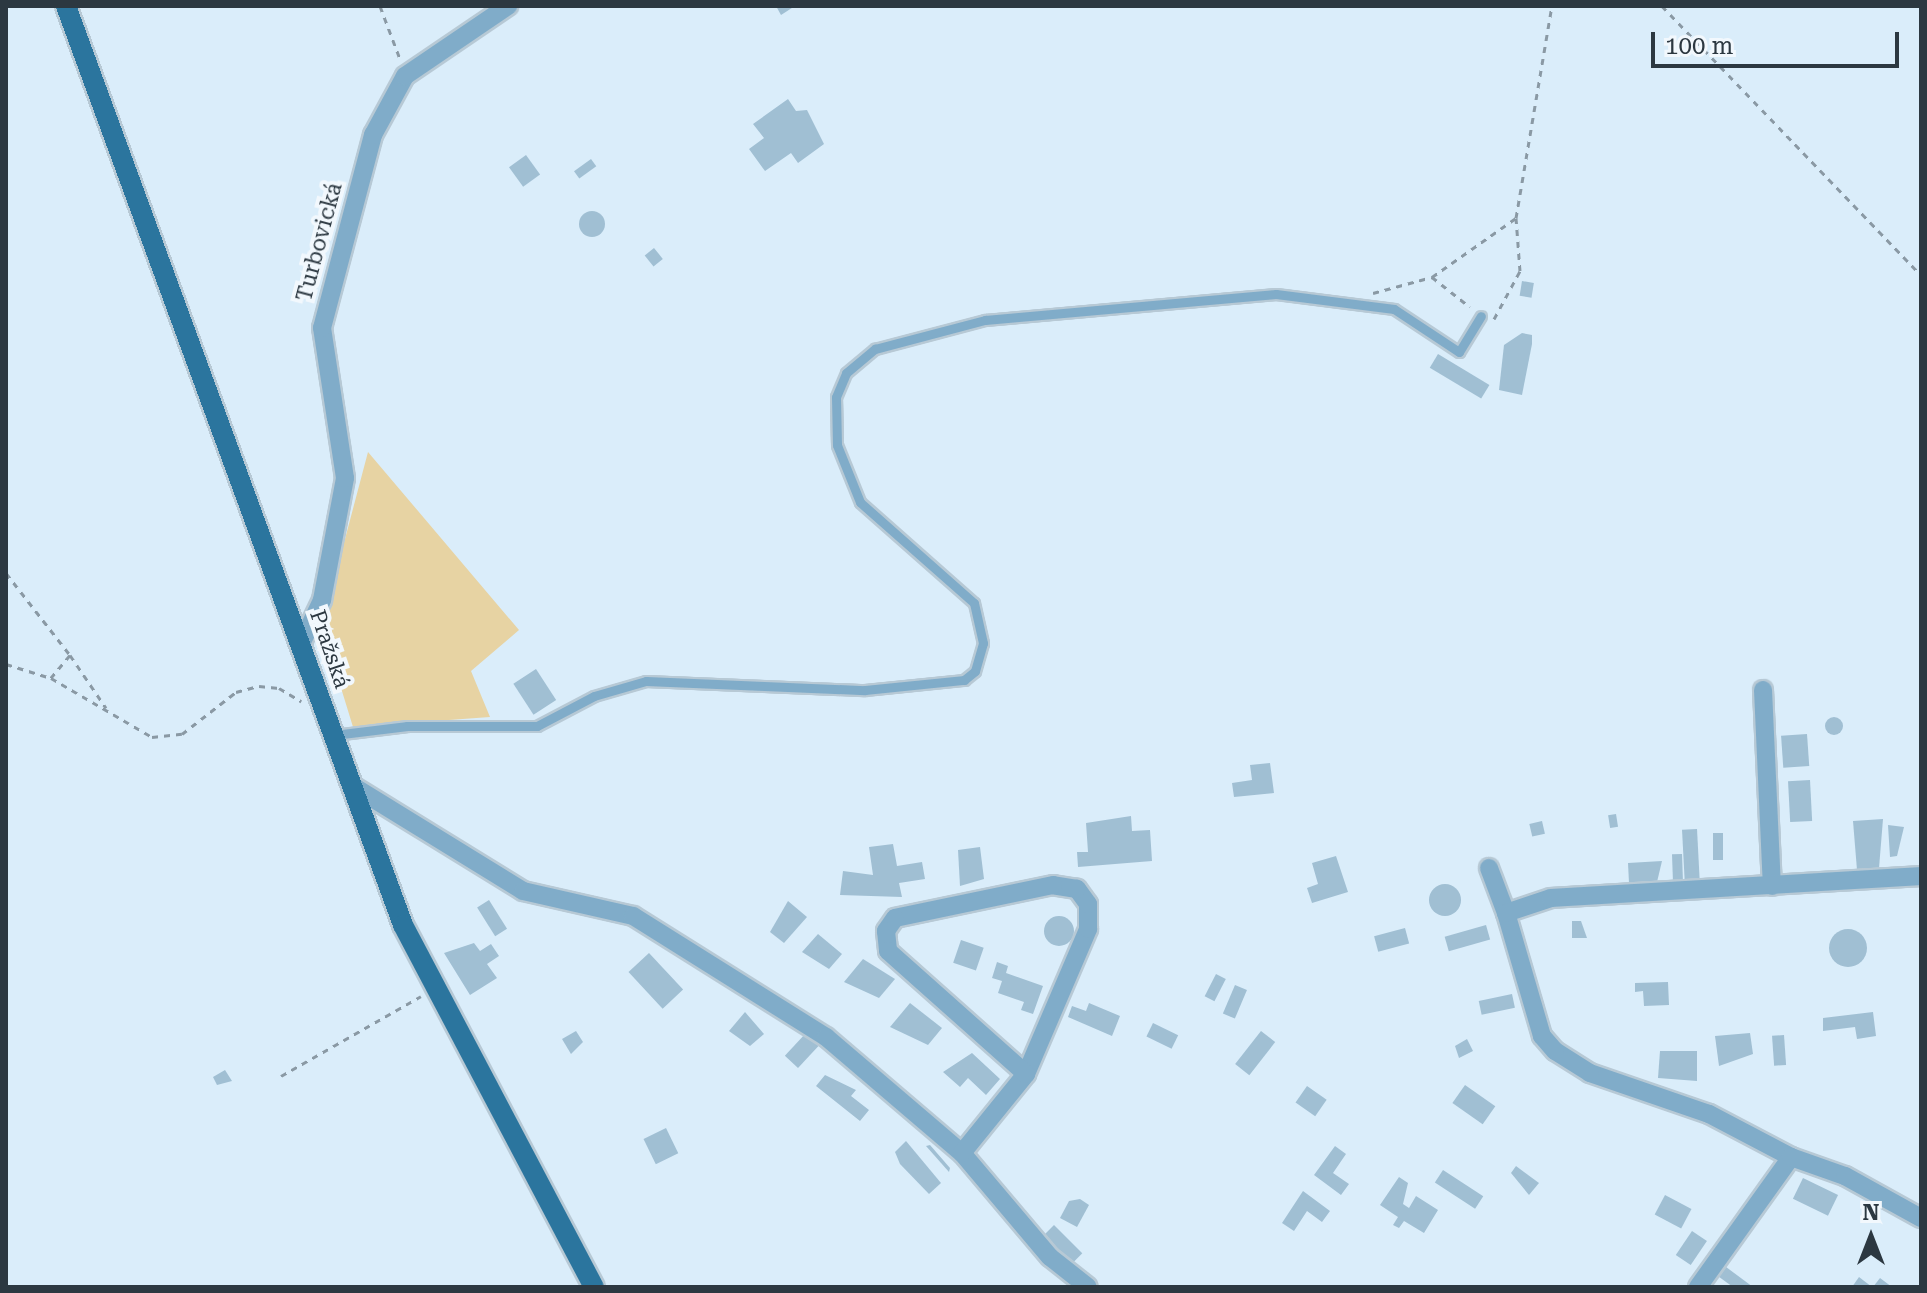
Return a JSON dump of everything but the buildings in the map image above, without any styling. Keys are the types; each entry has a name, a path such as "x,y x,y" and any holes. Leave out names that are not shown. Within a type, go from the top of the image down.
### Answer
{"main road":[{"name":"Pražská","path":"66,6 302,642 351,785 435,990 594,1287"}],"street":[{"name":"Turbovická","path":"302,642 322,600 343,509 345,478 323,360 329,287 373,135 405,76 508,6"},
{"path":"1763,690 1772,886"},
{"path":"351,785 523,891 643,921 826,1037 962,1153 1050,1257 1088,1287"},
{"path":"1489,868 1506,913 1542,1036 1555,1051 1590,1073 1709,1114 1791,1157 1845,1176 1921,1218"},
{"path":"1506,913 1551,898 1921,876"},
{"path":"962,1153 1026,1074 1088,929 1088,904 1077,889 1053,885 895,918 886,931 888,951 1026,1074"},
{"path":"1698,1287 1791,1157"}],"lane":[{"path":"334,735 407,726 537,726 594,696 646,681 878,690 964,680 975,671 983,643 974,603 860,502 848,479 832,418 846,373 859,359 908,337 985,320 1184,299 1356,299 1394,309 1459,352 1481,316"}],"path":[{"path":"380,6 405,76"},
{"path":"1432,277 1481,316 1500,320 1520,271 1516,218 1552,6"},
{"path":"1662,6 1921,275"},
{"path":"1356,299 1432,277 1516,218"},
{"path":"6,573 70,655 108,712"},
{"path":"51,678 70,655"},
{"path":"6,664 51,678 135,732 168,739 248,689 279,688 305,706"},
{"path":"281,1076 435,990"}],"shaded area":[{"path":"368,452 519,630 471,671 490,717 353,727 322,626"}]}
